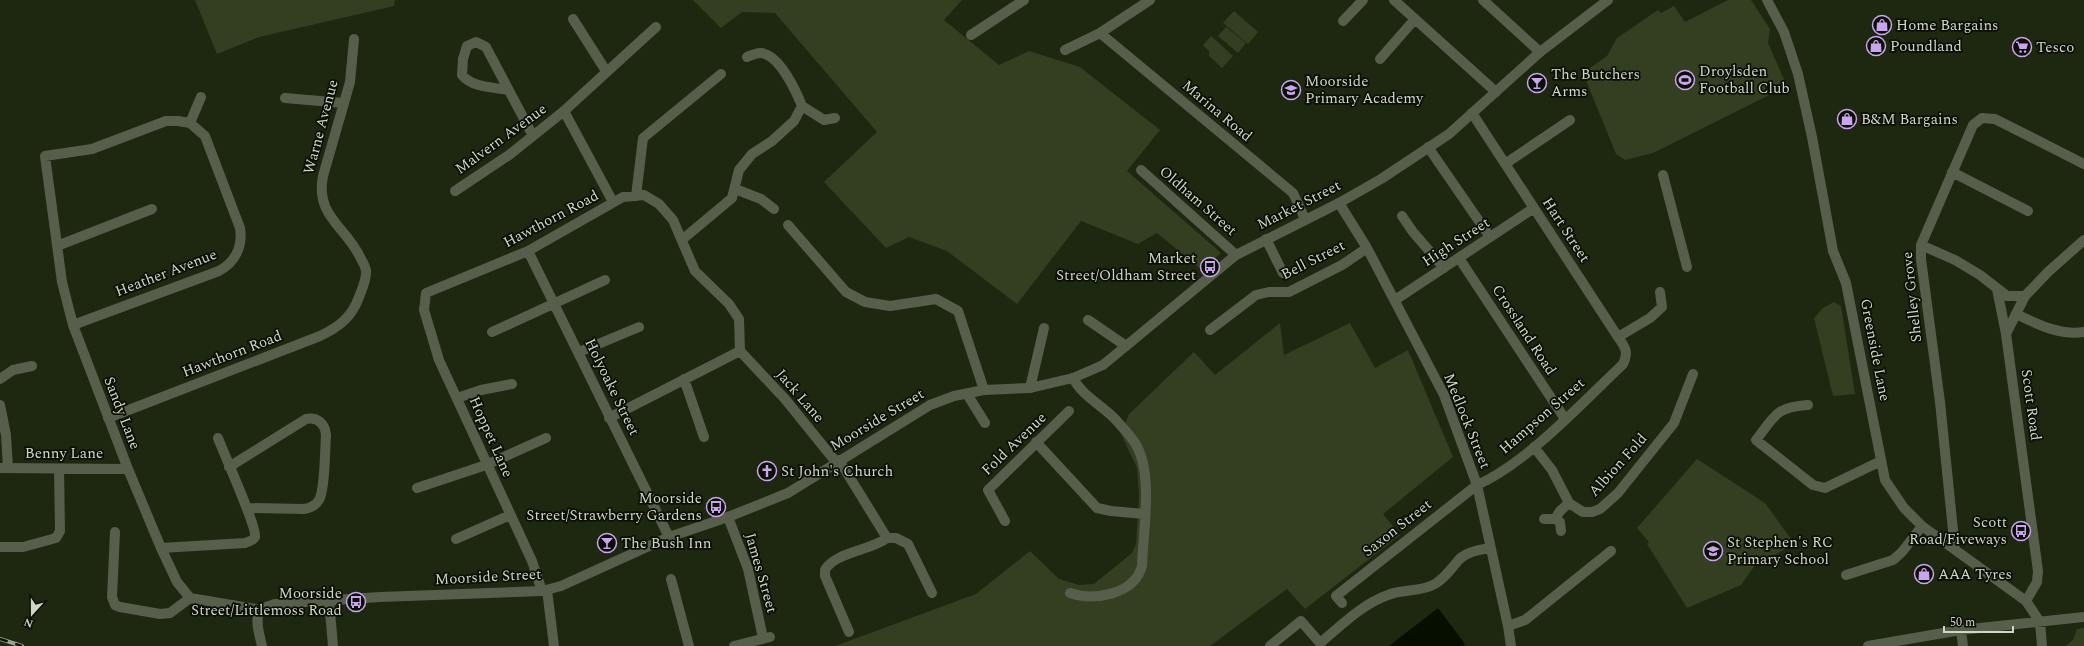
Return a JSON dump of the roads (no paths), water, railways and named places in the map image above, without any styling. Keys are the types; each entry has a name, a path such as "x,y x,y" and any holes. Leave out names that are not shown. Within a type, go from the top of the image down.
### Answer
{"street":[{"path":"971,35 1024,0"},
{"path":"1065,50 1100,33 1150,0"},
{"path":"1342,21 1362,0"},
{"path":"1394,0 1496,92"},
{"path":"1483,0 1540,52"},
{"name":"Greenside Lane","path":"1767,0 1784,32 1798,74 1812,137 1833,251 1846,283 1885,480 1904,508 1922,526 2026,601 2040,622 2042,646"},
{"path":"1773,11 1779,0"},
{"name":"Market Street","path":"984,390 1030,388 1073,378 1103,365 1236,255 1339,203 1389,174 1449,134 1540,52 1602,2"},
{"path":"573,19 606,71"},
{"path":"1380,59 1415,19"},
{"name":"Malvern Avenue","path":"455,191 510,155 564,111 606,71 656,27"},
{"name":"Marina Road","path":"1100,33 1293,193 1305,219"},
{"name":"Warne Avenue","path":"354,39 350,82 323,176 322,189 323,203 329,216 358,253 366,269 364,284 357,303"},
{"path":"508,90 478,86 468,81 462,75 463,59 467,46 476,42 486,48 533,136"},
{"path":"747,57 758,53 766,54 781,68 796,91 802,106 824,120 835,118"},
{"path":"609,418 740,351 739,319 729,304 695,271 683,239 673,220 659,204 644,195 636,196 643,138 721,74"},
{"path":"190,123 201,97"},
{"path":"285,98 344,103"},
{"path":"683,239 732,198 735,189 734,181 739,170 752,154 772,141 794,121 802,106"},
{"path":"564,111 612,202"},
{"name":"Hart Street","path":"1472,113 1627,351 1623,364"},
{"name":"Shelley Grove","path":"1955,550 1940,402 1921,259 1921,245 1973,125 1982,118 1995,119 2084,164"},
{"path":"1505,164 1570,120"},
{"name":"Sandy Lane","path":"190,123 166,121 92,150 45,156 64,290 73,325 128,469 178,582 190,598"},
{"name":"Heather Avenue","path":"73,325 219,271 225,268 235,257 241,240 240,228 208,142 200,131 190,123"},
{"path":"1428,147 1490,237"},
{"name":"Oldham Street","path":"1141,170 1236,255"},
{"path":"1952,172 2028,212"},
{"path":"1663,175 1687,267"},
{"path":"735,189 761,199 774,209"},
{"name":"Hawthorn Road","path":"426,292 528,251 612,202 623,197 636,196"},
{"name":"Medlock Street","path":"1339,203 1367,248 1444,395 1477,485 1511,646"},
{"name":"High Street","path":"1395,300 1534,208"},
{"path":"57,246 152,209"},
{"path":"1402,216 1412,232 1444,268"},
{"path":"788,225 846,292 865,302 890,306 936,299 958,311 984,390"},
{"path":"1266,239 1282,273"},
{"path":"2006,334 2025,296 2048,272 2084,240"},
{"path":"1921,245 1955,260 2006,296 2025,296"},
{"name":"Bell Street","path":"1210,330 1256,294 1269,292 1289,292 1342,265 1367,248"},
{"name":"Holyoake Street","path":"528,251 669,537"},
{"name":"Crossland Road","path":"1459,258 1564,420"},
{"path":"492,332 605,280"},
{"name":"Scott Road","path":"1997,289 2006,334 2038,571 2037,582 2026,601"},
{"name":"Hoppet Lane","path":"426,292 424,310 439,360 544,590 554,646"},
{"path":"1618,337 1650,318 1662,307 1660,292"},
{"name":"Hawthorn Road","path":"108,418 320,336 346,321 357,303"},
{"path":"2016,314 2044,327 2071,333 2084,332"},
{"path":"1088,320 1126,346"},
{"path":"579,352 639,328"},
{"path":"1030,388 1044,328"},
{"name":"Jack Lane","path":"740,351 785,399 838,461 887,538"},
{"name":"Hampson Street","path":"1477,485 1495,476 1534,447 1623,364"},
{"path":"0,379 14,370 32,366"},
{"name":"Albion Fold","path":"1534,447 1552,470 1569,503 1583,512 1592,512 1600,509 1618,493 1674,423 1693,374"},
{"path":"1070,593 1090,597 1112,594 1123,588 1139,575 1142,566 1146,489 1144,465 1135,443 1114,418 1078,388 1073,378"},
{"path":"684,379 704,437"},
{"path":"457,398 481,390 512,384"},
{"name":"Moorside Street","path":"262,610 275,604 329,600 544,590 576,580 628,554 669,537 728,517 788,493 930,405 984,390"},
{"path":"967,394 985,424"},
{"path":"0,404 6,435 4,468"},
{"path":"1808,405 1794,406 1779,410 1756,440 1813,485 1825,488 1881,460"},
{"name":"Fold Avenue","path":"1005,521 988,490 1036,442 1070,411"},
{"path":"229,467 306,419 318,420 324,426 326,435 322,493 317,503 304,509 247,508"},
{"path":"162,548 245,543 253,540 255,537 247,508 218,438"},
{"path":"417,488 486,465 546,438"},
{"path":"1036,442 1097,508 1110,511 1144,514"},
{"name":"Benny Lane","path":"4,468 128,469"},
{"path":"0,547 23,547 56,538 60,531 59,469"},
{"name":"Saxon Street","path":"1339,599 1477,485"},
{"path":"1555,519 1560,511 1569,503"},
{"path":"456,539 510,515"},
{"name":"James Street","path":"728,517 748,570 767,637 734,646"},
{"path":"1544,519 1555,519 1560,522 1561,531"},
{"path":"1846,575 1893,560 1902,552 1922,526"},
{"path":"115,532 112,597 115,605 160,614 170,613 190,598 262,610 259,613 258,628 262,646"},
{"path":"849,632 825,576 825,570 835,560 880,544 887,538 903,540 908,544 932,593"},
{"path":"1270,646 1301,621 1321,644 1363,608 1378,599 1390,594 1430,586 1447,575 1460,558 1468,553 1490,548"},
{"path":"1508,626 1524,620 1611,551"},
{"path":"671,579 689,646"},
{"path":"329,600 333,646"},
{"path":"1868,646 1961,630 2084,617"},
{"path":"1961,630 1963,646"}],"railway":[{"path":"0,639 22,646"}],"place":[{"name":"Home Bargains","path":"1882,25"},
{"name":"Poundland","path":"1876,46"},
{"name":"Tesco","path":"2022,47"},
{"name":"Droylsden Football Club","path":"1685,80"},
{"name":"The Butchers Arms","path":"1537,83"},
{"name":"Moorside Primary Academy","path":"1291,90"},
{"name":"B&M Bargains","path":"1847,119"},
{"name":"Market Street/Oldham Street","path":"1210,267"},
{"name":"St John's Church","path":"767,471"},
{"name":"Moorside Street/Strawberry Gardens","path":"716,507"},
{"name":"Scott Road/Fiveways","path":"2021,531"},
{"name":"The Bush Inn","path":"607,543"},
{"name":"St Stephen's RC Primary School","path":"1713,551"},
{"name":"AAA Tyres","path":"1924,574"},
{"name":"Moorside Street/Littlemoss Road","path":"356,602"}]}
